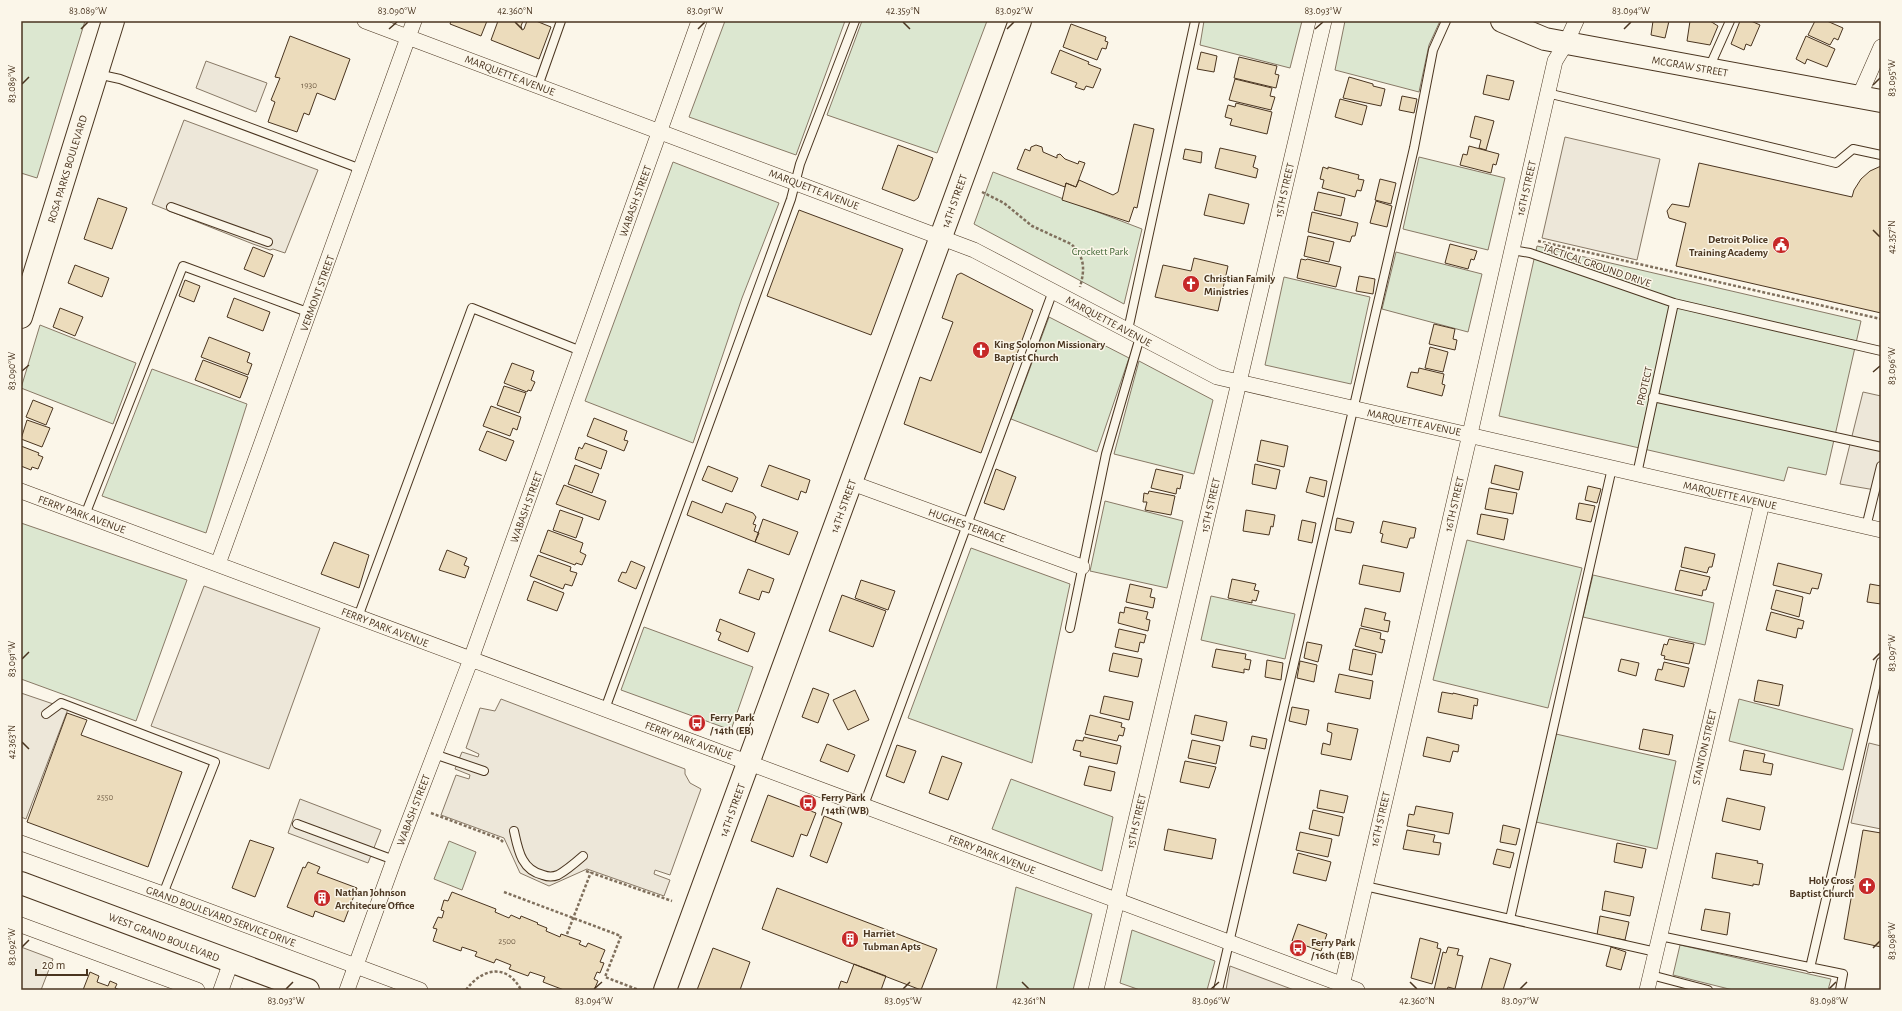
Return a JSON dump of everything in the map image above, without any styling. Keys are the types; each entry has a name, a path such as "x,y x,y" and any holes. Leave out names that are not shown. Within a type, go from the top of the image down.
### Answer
{"street":[{"name":"ROSA PARKS BOULEVARD","path":"21,317 114,21"},
{"name":"MARQUETTE AVENUE","path":"365,21 974,250 1217,377 1352,409 1470,434 1881,530"},
{"name":"VERMONT STREET","path":"218,564 414,21"},
{"name":"WABASH STREET","path":"347,990 394,860 471,659 699,21"},
{"name":"14TH STREET","path":"666,990 1020,21"},
{"name":"15TH STREET","path":"1096,990 1189,599 1237,382 1324,21"},
{"name":"MCGRAW STREET","path":"1502,21 1545,39 1881,101"},
{"name":"16TH STREET","path":"1342,987 1470,434 1554,61 1566,43 1576,21"},
{"path":"1859,97 1881,47"},
{"name":"HUGHES TERRACE","path":"852,483 1082,567"},
{"name":"FERRY PARK AVENUE","path":"21,491 864,805 1230,943 1342,987 1357,990"},
{"name":"STANTON STREET","path":"1647,990 1762,503"},
{"name":"GRAND BOULEVARD SERVICE DRIVE","path":"21,843 163,894 420,990"},
{"name":"WEST GRAND BOULEVARD","path":"21,883 308,990"},
{"path":"21,925 197,990"},
{"path":"221,990 232,962"}],"lane":[{"path":"538,86 561,21"},
{"path":"605,709 796,182 800,164 855,21"},
{"path":"1070,628 1106,454 1134,334 1195,21"},
{"path":"1218,990 1352,409 1414,148 1433,50 1446,21"},
{"path":"1708,70 1730,21"},
{"path":"97,74 120,79 361,169"},
{"path":"1547,93 1836,163 1853,149 1881,156"},
{"path":"171,207 268,242"},
{"name":"TACTICAL GROUND DRIVE","path":"1512,250 1530,253 1674,303 1881,351"},
{"path":"85,515 183,266 310,312"},
{"path":"864,805 1053,291"},
{"name":"PROTECT","path":"1637,474 1674,303"},
{"path":"358,616 472,308 581,351"},
{"path":"1653,397 1881,447"},
{"path":"1866,527 1881,466"},
{"path":"1510,919 1612,468"},
{"path":"1810,968 1881,662"},
{"path":"46,714 61,703 215,762 163,894"},
{"path":"434,754 484,770"},
{"path":"297,824 394,860"},
{"path":"514,830 521,858 525,864 540,874 550,877 557,875 583,856"},
{"path":"1365,886 1656,952"},
{"path":"1660,936 1843,974 1840,990"},
{"path":"1650,975 1708,990"}],"path":[{"path":"982,192 1004,203 1032,226 1071,244 1076,249 1084,267 1080,287"},
{"path":"1533,240 1881,319"},
{"path":"567,934 591,872"},
{"path":"504,892 621,936 605,977 639,990"},
{"path":"466,990 480,975 492,971 509,976 522,990"}],"green space":[{"path":"21,21 85,21 37,178 21,173"},
{"path":"725,21 845,21 796,155 689,117"},
{"path":"862,21 987,21 937,153 827,115"},
{"path":"1204,21 1302,21 1290,68 1200,45"},
{"path":"1345,21 1440,21 1429,45 1419,92 1335,70"},
{"path":"1419,157 1505,178 1488,250 1403,229"},
{"path":"673,162 779,203 742,298 693,443 585,401"},
{"name":"Crockett Park","path":"993,172 1142,229 1124,304 974,224"},
{"path":"1537,246 1861,321 1826,475 1788,467 1784,481 1499,416"},
{"path":"1396,252 1482,274 1468,332 1382,309"},
{"path":"1284,277 1370,297 1351,384 1265,365"},
{"path":"1049,317 1129,358 1097,452 1011,419"},
{"path":"40,325 136,363 113,424 21,388"},
{"path":"1139,361 1213,400 1194,474 1114,454"},
{"path":"152,369 247,404 206,533 102,496"},
{"path":"1105,501 1183,521 1167,588 1090,571"},
{"path":"21,523 187,580 136,721 21,679"},
{"path":"1467,540 1582,568 1548,708 1433,680"},
{"path":"971,548 1070,584 1032,763 908,718"},
{"path":"1593,575 1714,603 1705,645 1583,617"},
{"path":"1211,596 1295,614 1285,659 1201,640"},
{"path":"644,627 753,667 731,730 621,690"},
{"path":"1739,699 1853,729 1843,770 1729,741"},
{"path":"1556,734 1676,761 1657,849 1536,822"},
{"path":"1011,779 1113,817 1102,871 992,829"},
{"path":"449,841 476,852 462,890 434,879"},
{"path":"1016,887 1092,914 1073,990 996,990"},
{"path":"1132,930 1215,961 1207,990 1140,990 1120,983"},
{"path":"1680,945 1831,979 1828,990 1733,990 1673,975"}],"shaded area":[{"path":"206,61 267,83 256,112 196,88"},
{"path":"184,120 318,170 285,253 253,244 152,204"},
{"path":"1565,137 1660,159 1637,260 1542,238"},
{"path":"1863,392 1881,396 1881,491 1840,484"},
{"path":"204,586 320,628 269,769 151,726"},
{"path":"21,693 68,709 26,819 21,817"},
{"path":"501,699 685,769 685,774 690,783 701,789 670,875 655,870 654,874 670,880 664,896 587,869 549,886 520,873 504,838 441,815 456,775 469,779 470,775 455,769 462,752 478,757 479,754 466,748 480,708 495,711"},
{"path":"1869,743 1881,746 1881,829 1851,823"},
{"path":"300,799 381,830 368,863 288,833"},
{"path":"21,947 53,959 41,990 21,990"},
{"path":"1230,966 1294,990 1226,990"}],"building":[{"path":"451,21 487,21 481,36 450,24"},
{"path":"498,21 523,21 521,26 522,30 524,29 527,21 536,21 551,27 539,59 491,40"},
{"path":"1653,21 1669,21 1665,38 1651,35"},
{"path":"1690,21 1710,21 1718,26 1710,45 1687,41"},
{"path":"1740,21 1751,21 1760,25 1751,46 1746,44 1744,50 1731,44"},
{"path":"1815,21 1827,21 1843,28 1838,40 1834,38 1830,45 1808,35"},
{"path":"1071,24 1106,37 1105,41 1108,42 1106,49 1102,48 1097,60 1063,47"},
{"path":"290,36 350,59 335,100 317,93 309,115 304,113 297,132 268,122 275,102 271,100 280,78 275,77"},
{"path":"1806,36 1835,49 1827,67 1807,59 1805,64 1796,59"},
{"path":"1060,50 1089,62 1088,64 1101,69 1093,88 1086,86 1084,90 1075,87 1077,83 1051,73"},
{"path":"1201,52 1217,56 1214,72 1197,69"},
{"path":"1239,57 1277,66 1275,74 1279,75 1276,88 1234,78"},
{"path":"1487,75 1514,81 1509,100 1483,94"},
{"path":"1349,77 1385,89 1381,106 1343,98"},
{"path":"1235,79 1272,88 1270,96 1275,97 1271,110 1229,100"},
{"path":"1402,96 1417,99 1414,113 1399,110"},
{"path":"1340,99 1367,106 1362,125 1335,117"},
{"path":"1236,103 1272,112 1267,134 1230,125 1232,119 1225,117 1228,105 1235,107"},
{"path":"1475,116 1494,121 1486,150 1479,148 1481,140 1470,137"},
{"path":"1134,124 1154,129 1137,208 1134,207 1129,222 1062,200 1066,183 1076,187 1079,180 1113,195 1118,192"},
{"path":"898,145 933,158 918,198 914,201 882,189"},
{"path":"1036,145 1042,147 1043,152 1057,158 1057,155 1060,154 1065,159 1078,164 1079,161 1085,163 1076,187 1066,183 1065,187 1017,169 1025,149 1030,151 1031,147"},
{"path":"1469,146 1499,154 1496,165 1493,164 1491,173 1460,165 1463,154 1467,155"},
{"path":"1220,148 1256,156 1253,167 1258,169 1256,178 1215,168"},
{"path":"1185,149 1202,152 1201,163 1183,159"},
{"name":"Detroit Police Training Academy","path":"1699,163 1852,197 1854,190 1861,179 1870,171 1881,166 1881,313 1676,266 1686,223 1669,218 1667,211 1672,204 1689,207"},
{"path":"1323,167 1359,175 1358,179 1364,180 1361,191 1357,190 1355,197 1322,188 1324,180 1320,179"},
{"path":"1380,179 1396,183 1391,204 1375,200"},
{"path":"1318,192 1345,198 1341,216 1314,210"},
{"path":"1209,194 1249,204 1244,224 1204,215"},
{"path":"98,198 127,208 112,249 84,239"},
{"path":"1376,201 1392,206 1387,227 1370,223"},
{"path":"799,210 903,249 871,335 767,296"},
{"path":"1312,212 1358,223 1355,236 1352,236 1350,242 1308,232"},
{"path":"1308,236 1334,242 1329,262 1304,256"},
{"path":"1450,244 1477,251 1474,260 1471,259 1468,269 1445,263"},
{"path":"253,247 273,255 264,277 244,269"},
{"name":"Christian Family Ministries","path":"1194,258 1228,266 1218,311 1155,297 1163,265 1191,271"},
{"path":"1301,259 1341,267 1336,287 1297,278"},
{"path":"75,265 109,278 102,297 68,283"},
{"name":"King Solomon Missionary Baptist Church","path":"961,273 1033,310 981,453 904,424 920,377 931,381 953,322 942,318 957,275"},
{"path":"1359,276 1375,279 1373,294 1356,291"},
{"path":"185,280 200,286 194,302 179,296"},
{"path":"234,298 270,312 263,331 227,317"},
{"path":"60,308 83,317 75,336 53,327"},
{"path":"1434,324 1455,329 1453,339 1457,340 1455,350 1429,344"},
{"path":"209,337 250,353 247,362 252,364 248,375 201,357"},
{"path":"1430,347 1448,352 1443,372 1425,368"},
{"path":"203,360 248,377 240,398 195,380"},
{"path":"512,363 534,371 531,380 535,382 531,391 528,390 527,392 504,383"},
{"path":"1419,368 1444,374 1442,384 1445,385 1442,396 1407,387 1411,372 1418,373"},
{"path":"504,386 526,393 519,413 497,405"},
{"path":"33,400 53,408 46,425 26,417"},
{"path":"491,406 521,417 517,430 513,428 510,436 483,426"},
{"path":"594,418 627,431 624,440 628,441 624,451 587,436"},
{"path":"27,420 50,428 42,447 21,439"},
{"path":"487,431 514,441 506,461 479,450"},
{"path":"1261,440 1288,446 1284,467 1257,461"},
{"path":"585,443 607,451 601,469 575,459 579,447 582,449"},
{"path":"21,446 39,453 38,455 43,457 38,469 32,467 31,470 21,466"},
{"path":"1255,464 1280,470 1276,489 1252,484"},
{"path":"575,465 599,474 592,493 568,484"},
{"path":"769,465 810,480 806,493 801,491 798,500 761,486"},
{"path":"1495,465 1523,472 1519,490 1491,483"},
{"path":"708,466 738,478 732,492 702,480"},
{"path":"996,469 1016,477 1004,510 984,503"},
{"path":"1156,469 1183,475 1180,489 1177,488 1176,494 1151,488"},
{"path":"1310,477 1327,481 1324,497 1306,492"},
{"path":"564,485 606,501 599,520 556,504"},
{"path":"1588,486 1601,489 1597,503 1585,500"},
{"path":"1489,488 1517,493 1513,514 1485,509"},
{"path":"1149,491 1175,496 1171,515 1145,510 1147,502 1143,502 1144,493 1148,494"},
{"path":"692,501 722,513 726,503 753,513 756,517 753,524 756,525 754,531 759,533 755,542 687,515"},
{"path":"1579,503 1595,506 1591,522 1576,519"},
{"path":"560,510 583,518 576,538 553,530"},
{"path":"1246,510 1275,515 1273,527 1271,526 1269,535 1243,531"},
{"path":"1481,514 1508,519 1504,540 1477,534"},
{"path":"1337,518 1354,522 1351,533 1335,530"},
{"path":"763,519 798,532 789,555 755,542"},
{"path":"1302,520 1316,523 1312,543 1298,540"},
{"path":"1383,521 1416,528 1414,538 1410,538 1407,548 1381,542 1383,534 1380,533"},
{"path":"548,530 583,543 580,552 586,555 582,565 576,563 575,565 540,552"},
{"path":"334,542 369,555 359,588 321,574"},
{"path":"1685,547 1715,554 1712,567 1709,567 1707,573 1681,567"},
{"path":"447,550 467,558 464,565 469,567 465,578 439,570"},
{"path":"538,555 571,567 570,571 577,573 572,586 565,584 563,589 530,576"},
{"path":"631,561 645,567 636,589 618,581 622,572 626,573"},
{"path":"1778,563 1822,574 1818,589 1812,588 1810,594 1773,585"},
{"path":"1363,565 1404,573 1400,592 1359,584"},
{"path":"748,569 774,579 769,593 762,591 759,600 739,593"},
{"path":"1680,570 1710,577 1706,590 1703,590 1702,596 1675,590"},
{"path":"1232,579 1256,584 1254,590 1259,591 1256,601 1252,600 1252,603 1228,598"},
{"path":"861,580 895,591 888,610 855,598"},
{"path":"534,581 564,593 557,611 527,600"},
{"path":"1130,584 1152,589 1150,597 1155,598 1153,608 1126,602"},
{"path":"1870,584 1881,586 1881,604 1867,602"},
{"path":"1776,590 1803,597 1799,617 1771,609"},
{"path":"842,595 886,611 873,647 829,631"},
{"path":"1125,607 1148,612 1146,619 1150,620 1148,631 1118,623 1120,612 1124,613"},
{"path":"1365,608 1386,613 1384,620 1390,621 1388,632 1361,626"},
{"path":"1771,612 1804,621 1802,629 1798,628 1796,638 1766,630"},
{"path":"720,619 755,633 748,652 718,640 721,633 716,631"},
{"path":"1360,628 1381,633 1380,639 1385,640 1382,653 1355,646"},
{"path":"1119,629 1146,635 1144,643 1140,642 1138,652 1115,647"},
{"path":"1669,639 1694,644 1689,664 1664,659 1665,656 1661,655 1664,644 1667,645"},
{"path":"1307,642 1322,645 1318,662 1304,658"},
{"path":"1216,649 1246,654 1245,659 1251,660 1249,670 1244,669 1244,673 1212,667"},
{"path":"1353,649 1376,654 1372,675 1349,670"},
{"path":"1113,653 1142,659 1138,677 1109,671"},
{"path":"1621,659 1639,663 1636,676 1618,671"},
{"path":"1267,660 1283,663 1281,680 1265,677"},
{"path":"1300,661 1317,665 1314,682 1297,678"},
{"path":"1664,662 1689,668 1684,687 1655,680 1658,669 1662,670"},
{"path":"1339,674 1373,681 1370,699 1335,692"},
{"path":"1758,680 1783,685 1779,706 1754,701"},
{"path":"813,688 829,694 818,723 802,717"},
{"path":"855,690 869,720 848,730 833,700"},
{"path":"1442,692 1478,699 1477,706 1474,705 1472,719 1438,712"},
{"path":"1104,696 1133,702 1129,720 1100,713"},
{"path":"1292,707 1309,710 1306,725 1289,721"},
{"path":"67,713 87,720 81,735 182,772 148,867 27,822"},
{"path":"1090,715 1122,723 1121,727 1125,728 1123,736 1119,735 1117,741 1085,734"},
{"path":"1195,715 1227,722 1223,741 1191,734"},
{"path":"1328,723 1358,729 1351,760 1321,754 1323,743 1330,745 1332,733 1327,731"},
{"path":"1643,729 1673,735 1669,755 1639,749"},
{"path":"1252,736 1267,739 1265,749 1250,746"},
{"path":"1084,737 1121,746 1117,764 1080,756 1081,752 1073,750 1076,740 1083,741"},
{"path":"1427,737 1459,745 1458,752 1453,751 1450,762 1423,756"},
{"path":"1192,740 1220,746 1216,764 1188,758"},
{"path":"827,744 855,755 848,772 820,761"},
{"path":"897,745 916,751 904,783 886,776"},
{"path":"1744,750 1765,754 1763,762 1773,764 1771,775 1740,770"},
{"path":"942,756 962,763 948,800 929,793"},
{"path":"1185,761 1216,767 1209,788 1180,782"},
{"path":"1089,766 1115,772 1111,791 1084,785"},
{"path":"1320,790 1348,796 1344,813 1317,808"},
{"path":"768,795 816,813 807,836 801,834 793,857 751,841"},
{"path":"1727,798 1765,807 1760,830 1722,821"},
{"path":"1416,806 1453,813 1449,834 1407,826 1409,814 1414,815"},
{"path":"1313,810 1343,817 1339,836 1309,829"},
{"path":"824,816 842,823 827,863 810,856"},
{"path":"1503,825 1520,829 1516,845 1500,842"},
{"path":"1168,829 1216,839 1212,859 1164,850"},
{"path":"1407,830 1435,835 1433,842 1441,843 1439,855 1403,849"},
{"name":"Holy Cross Baptist Church","path":"1863,830 1881,833 1881,947 1844,939"},
{"path":"1300,832 1332,839 1328,857 1296,850"},
{"path":"250,840 274,848 255,897 232,888"},
{"path":"1617,843 1646,849 1642,868 1614,862"},
{"path":"1497,849 1514,853 1510,868 1493,864"},
{"path":"1298,853 1331,862 1326,881 1293,873"},
{"path":"1716,853 1758,861 1757,863 1763,864 1759,885 1753,884 1753,886 1712,878"},
{"name":"Nathan Johnson Architecure Office","path":"308,862 320,867 317,873 357,888 344,922 315,911 313,917 287,907 303,867 305,868"},
{"name":"Harriet Tubman Apts","path":"777,888 937,949 921,990 762,929"},
{"path":"1605,891 1634,897 1630,916 1602,910"},
{"path":"452,892 496,909 495,912 509,918 511,915 520,919 521,916 538,923 537,924 547,928 546,931 560,937 561,934 581,941 579,944 586,947 588,943 605,950 600,962 604,963 600,973 597,972 594,979 598,981 594,990 564,990 543,982 545,977 530,972 528,976 509,969 511,965 496,959 494,963 475,956 477,952 462,947 461,951 433,941 437,929 433,928 438,917 442,918 444,911 441,910 444,900 448,901"},
{"path":"1705,909 1730,913 1727,935 1701,930"},
{"path":"1600,916 1629,922 1625,940 1597,935"},
{"path":"1298,924 1327,934 1321,951 1292,941"},
{"path":"1420,938 1438,943 1437,948 1441,949 1432,984 1411,978"},
{"path":"1448,947 1459,949 1457,955 1463,956 1455,989 1448,987 1447,990 1434,990 1443,952 1446,953"},
{"path":"1611,947 1626,952 1621,970 1606,966"},
{"path":"713,948 750,962 740,990 697,990"},
{"path":"1490,958 1511,964 1503,990 1481,990"},
{"path":"854,964 886,976 881,990 838,990 841,981 847,983"},
{"path":"90,972 99,976 97,982 108,986 110,981 117,984 115,988 120,990 83,990"}],"place":[{"name":"Detroit Police Training Academy","path":"1781,245"},
{"name":"Christian Family Ministries","path":"1191,284"},
{"name":"King Solomon Missionary Baptist Church","path":"981,350"},
{"name":"Ferry Park / 14th (EB)","path":"697,723"},
{"name":"Ferry Park / 14th (WB)","path":"808,803"},
{"name":"Holy Cross Baptist Church","path":"1867,886"},
{"name":"Nathan Johnson Architecure Office","path":"322,898"},
{"name":"Harriet Tubman Apts","path":"850,939"},
{"name":"Ferry Park / 16th (EB)","path":"1298,948"}]}
